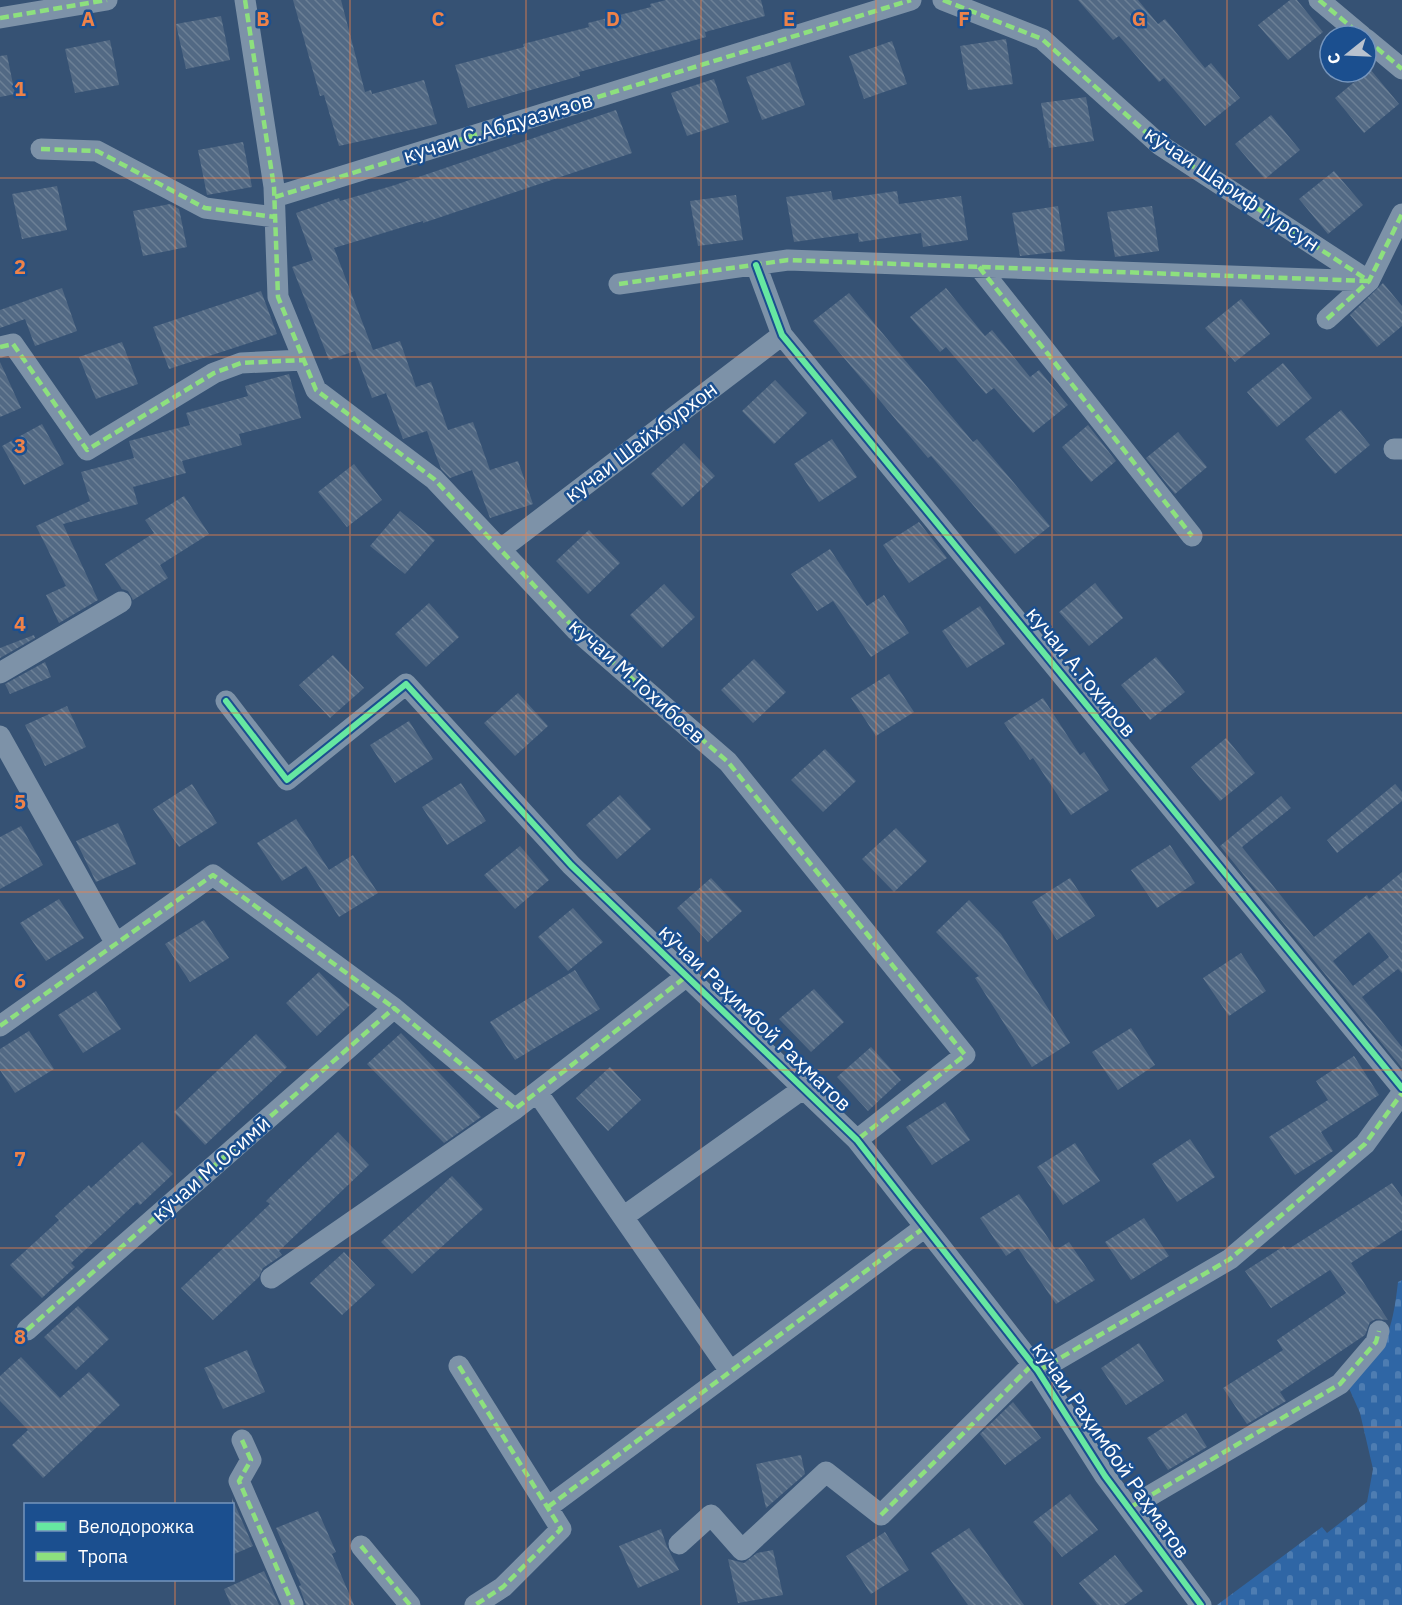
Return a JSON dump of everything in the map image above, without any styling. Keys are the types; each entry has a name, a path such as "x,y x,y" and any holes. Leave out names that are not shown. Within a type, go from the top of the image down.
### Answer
{"street":[{"path":"0,18 107,0"},
{"path":"41,149 97,151 205,208 275,207 245,0"},
{"name":"кучаи С.Абдуазизов","path":"275,207 911,0"},
{"name":"кӯчаи Шариф Турсун","path":"943,0 1041,39 1160,145 1370,281"},
{"path":"1320,0 1348,24"},
{"path":"1378,49 1402,69"},
{"name":"кучаи М.Тохибоев","path":"275,207 278,297 316,390 434,479 576,630 728,762 965,1055 857,1140"},
{"path":"1327,318 1370,281 1402,214"},
{"path":"619,284 788,260 1370,281"},
{"name":"кучаи А.Тохиров","path":"756,265 782,335 1402,1088"},
{"path":"979,267 1192,536"},
{"name":"кучаи Шайхбурхон","path":"501,549 782,335"},
{"path":"0,347 13,344 87,450 214,373 240,363 303,360"},
{"path":"0,673 121,602"},
{"name":"кӯчаи Раҳимбой Раҳматов","path":"226,701 287,780 406,684 571,865 688,975 857,1140 1035,1368 1105,1476 1201,1605"},
{"path":"0,736 116,944"},
{"path":"0,1026 213,875 394,1008 515,1108"},
{"path":"271,1278 515,1108 688,975"},
{"name":"кӯчаи М.Осимӣ","path":"27,1330 394,1008"},
{"path":"623,1217 804,1089"},
{"path":"537,1092 730,1371"},
{"name":"кӯчаи Раҳимбой Раҳматов","path":"679,1544 711,1515 742,1550 826,1472 881,1515 1035,1368 1230,1259 1365,1144 1402,1094"},
{"path":"548,1507 925,1227"},
{"path":"1129,1508 1340,1384 1376,1342 1379,1331"},
{"path":"459,1366 561,1529 503,1587 475,1605"},
{"path":"242,1440 251,1460 239,1481 293,1605"},
{"path":"361,1546 410,1605"}],"green space":[{"path":"1402,1280 1402,1605 1217,1605 1322,1527 1327,1533 1367,1502 1373,1469 1360,1413 1348,1386 1371,1361 1385,1340 1393,1315 1398,1282"}],"building":[{"path":"293,0 341,0 365,92 371,90 372,94 424,80 437,124 339,146 324,95 320,96"},
{"path":"666,0 761,0 765,16 705,32 706,37 579,72 580,76 468,108 455,65 589,27 588,23 651,7 650,4"},
{"path":"1078,0 1138,0 1158,24 1165,19 1205,68 1211,63 1240,98 1205,126 1164,78 1159,82 1119,36 1113,40"},
{"path":"1290,0 1297,0 1318,26 1318,36 1288,60 1258,25"},
{"path":"221,16 230,60 186,69 176,24"},
{"path":"1006,39 1013,84 968,90 960,46"},
{"path":"110,40 119,85 75,93 65,49"},
{"path":"892,41 907,84 864,99 849,56"},
{"path":"7,55 15,94 0,97 0,56"},
{"path":"790,62 805,105 762,120 746,77"},
{"path":"714,79 729,122 687,136 671,93"},
{"path":"1378,79 1399,104 1364,133 1335,98 1352,84 1378,84"},
{"path":"1086,97 1094,141 1049,148 1041,103"},
{"path":"616,110 632,153 423,223 423,221 334,248 373,350 400,341 416,387 431,382 448,430 473,422 490,470 518,461 533,504 490,518 472,470 450,478 441,469 427,431 403,439 386,393 372,398 355,351 329,360 292,267 313,260 296,213 339,198 340,201 395,185"},
{"path":"1271,115 1300,150 1265,179 1235,144"},
{"path":"243,142 252,187 207,195 198,150"},
{"path":"1334,171 1363,205 1328,234 1299,199"},
{"path":"57,186 67,230 22,239 12,194"},
{"path":"831,191 833,200 897,191 899,204 961,196 968,240 923,247 921,233 859,242 858,233 794,242 786,197"},
{"path":"736,195 743,240 698,246 690,201"},
{"path":"170,204 179,209 187,247 143,256 133,211"},
{"path":"1058,206 1065,251 1020,256 1012,213"},
{"path":"1152,206 1159,251 1115,257 1107,212"},
{"path":"1383,283 1402,306 1402,326 1377,347 1350,315"},
{"path":"62,288 77,331 35,346 25,319 0,328 0,310"},
{"path":"946,288 985,336 992,330 1030,377 1039,370 1068,405 1033,433 994,388 986,394 946,347 940,352 910,317"},
{"path":"261,291 277,334 169,369 153,327"},
{"path":"849,293 973,442 977,439 1050,526 1015,554 931,456 928,458 813,321"},
{"path":"1241,299 1270,334 1235,362 1205,328"},
{"path":"122,342 138,384 96,399 79,357"},
{"path":"0,362 21,408 0,417"},
{"path":"1283,363 1312,398 1277,427 1247,392"},
{"path":"289,374 301,418 239,434 242,445 182,461 186,473 133,487 138,504 63,524 98,600 59,623 46,595 66,586 36,526 90,501 81,472 134,458 129,441 190,425 186,413 248,396 245,386"},
{"path":"775,380 807,413 774,444 742,411"},
{"path":"1341,410 1370,445 1335,474 1305,439"},
{"path":"42,424 64,464 24,485 2,446"},
{"path":"1088,425 1116,461 1091,482 1062,447"},
{"path":"1178,432 1207,467 1175,494 1146,458"},
{"path":"832,439 857,477 819,502 794,464"},
{"path":"684,443 715,476 682,507 651,474"},
{"path":"354,464 382,500 347,527 318,492"},
{"path":"184,496 209,534 160,565 168,578 133,600 128,591 122,589 105,564 154,533 145,520"},
{"path":"400,511 435,540 405,574 370,546"},
{"path":"919,522 947,558 909,583 883,545"},
{"path":"589,530 620,563 588,594 556,561"},
{"path":"830,549 867,606 884,595 909,633 871,657 833,601 817,611 791,574"},
{"path":"1095,583 1123,618 1089,646 1059,612"},
{"path":"664,584 695,617 662,648 630,615"},
{"path":"429,603 459,637 426,667 395,634"},
{"path":"980,606 1005,644 967,668 942,631"},
{"path":"34,635 35,638 0,658 0,648"},
{"path":"333,655 364,688 330,718 299,685"},
{"path":"1156,657 1185,692 1150,720 1121,685"},
{"path":"754,659 786,692 753,723 721,690"},
{"path":"45,662 51,677 10,694 5,684"},
{"path":"889,674 914,712 876,736 851,698"},
{"path":"518,693 548,726 515,756 484,723"},
{"path":"1043,698 1080,755 1084,752 1109,790 1071,815 1033,758 1030,760 1004,723"},
{"path":"67,706 86,747 45,766 25,725"},
{"path":"409,721 433,759 395,783 370,745"},
{"path":"1226,738 1255,773 1220,801 1191,767"},
{"path":"825,749 856,781 823,812 791,780"},
{"path":"461,783 486,821 447,845 422,807"},
{"path":"192,784 217,823 179,847 153,809"},
{"path":"1395,784 1402,792 1402,801 1337,853 1327,840"},
{"path":"620,795 651,829 617,859 586,825"},
{"path":"1281,796 1291,808 1242,847 1314,937 1367,895 1369,899 1402,872 1402,973 1398,969 1362,997 1402,1047 1402,1068 1220,846","holes":["1369,932 1389,957 1353,986 1333,961"]},
{"path":"296,819 329,870 353,855 378,893 339,917 306,866 282,881 257,843"},
{"path":"118,823 136,864 96,882 76,841"},
{"path":"21,826 43,865 0,889 0,837"},
{"path":"896,828 927,861 894,892 862,859"},
{"path":"1170,845 1195,883 1157,908 1131,870"},
{"path":"520,846 549,880 515,909 484,875"},
{"path":"711,878 742,911 708,942 677,908"},
{"path":"1070,878 1095,916 1057,940 1032,902"},
{"path":"59,899 84,938 46,961 20,923"},
{"path":"969,900 1001,934 1070,1043 1032,1067 975,978 979,976 936,932"},
{"path":"573,908 603,942 568,971 538,937"},
{"path":"204,920 229,958 190,982 165,944"},
{"path":"1241,953 1266,991 1229,1016 1203,978"},
{"path":"575,970 600,1009 515,1060 490,1022"},
{"path":"319,972 350,1005 317,1036 286,1003"},
{"path":"814,989 844,1022 811,1052 779,1019"},
{"path":"96,991 121,1029 83,1053 58,1015"},
{"path":"1131,1028 1155,1065 1118,1090 1092,1052"},
{"path":"29,1031 54,1069 15,1093 0,1070 0,1049"},
{"path":"401,1033 481,1117 444,1143 367,1064"},
{"path":"256,1034 287,1067 205,1145 174,1112"},
{"path":"871,1047 901,1080 868,1111 837,1077"},
{"path":"1354,1056 1379,1095 1321,1132 1333,1151 1295,1175 1269,1137 1328,1100 1316,1081"},
{"path":"610,1067 641,1100 608,1131 576,1098"},
{"path":"945,1102 970,1140 932,1165 906,1127"},
{"path":"338,1132 369,1165 279,1251 282,1255 263,1268 259,1277 213,1320 181,1288 270,1204 266,1201"},
{"path":"1190,1139 1215,1177 1177,1202 1152,1164"},
{"path":"142,1142 173,1174 140,1205 137,1202 71,1263 75,1267 42,1298 10,1265 59,1220 55,1216 89,1185 91,1188"},
{"path":"1075,1143 1100,1181 1063,1205 1037,1167"},
{"path":"452,1176 483,1209 412,1274 381,1242"},
{"path":"1392,1183 1402,1197 1402,1230 1351,1263 1388,1320 1376,1319 1370,1322 1365,1335 1280,1392 1286,1401 1247,1424 1223,1388 1283,1350 1277,1340 1346,1293 1330,1270 1271,1308 1245,1271 1284,1246 1287,1250"},
{"path":"1019,1194 1056,1250 1069,1242 1095,1280 1056,1304 1018,1248 1006,1256 980,1218"},
{"path":"1144,1218 1169,1256 1131,1280 1105,1242"},
{"path":"344,1252 375,1285 342,1315 310,1283"},
{"path":"78,1306 109,1339 76,1370 44,1337"},
{"path":"1139,1343 1164,1381 1126,1405 1101,1368"},
{"path":"247,1350 265,1392 223,1409 204,1368"},
{"path":"21,1357 60,1398 89,1372 120,1405 43,1478 12,1445 28,1430 0,1401 0,1376"},
{"path":"1013,1402 1041,1438 1005,1465 980,1434"},
{"path":"1186,1413 1207,1447 1168,1470 1147,1438"},
{"path":"801,1455 805,1474 766,1508 756,1464"},
{"path":"1070,1494 1098,1530 1062,1557 1033,1522"},
{"path":"232,1498 253,1546 234,1554 234,1503 232,1503"},
{"path":"318,1511 336,1552 332,1554 354,1605 306,1605 299,1586 301,1585 276,1528"},
{"path":"969,1528 1024,1605 968,1605 958,1591 931,1553"},
{"path":"661,1529 679,1570 638,1588 619,1546"},
{"path":"885,1532 909,1570 871,1594 846,1556"},
{"path":"773,1550 783,1595 738,1603 728,1559 744,1563 757,1553"},
{"path":"1115,1555 1143,1591 1124,1605 1097,1605 1079,1583"},
{"path":"264,1571 279,1605 231,1605 224,1589"}],"marked path":[{"path":"0,18 107,0"},
{"path":"245,0 274,187 278,297 316,390 434,479 576,630 728,762 965,1055 857,1140"},
{"path":"275,197 911,0"},
{"path":"943,0 1042,39 1160,145 1369,281"},
{"path":"1319,0 1348,24"},
{"path":"1378,49 1402,69"},
{"path":"41,149 97,151 205,208 275,217"},
{"path":"1327,319 1369,281 1402,214"},
{"path":"619,284 788,260 1369,281"},
{"path":"979,267 1192,536"},
{"path":"0,347 13,344 87,450 214,373 241,363 303,360"},
{"path":"0,1026 213,875 394,1008"},
{"path":"27,1330 394,1008 515,1109 688,975"},
{"path":"1038,1371 1230,1259 1365,1144 1402,1093"},
{"path":"548,1507 925,1227"},
{"path":"1129,1508 1340,1384 1376,1342 1379,1331"},
{"path":"881,1515 1033,1364"},
{"path":"459,1366 561,1529 503,1587 475,1605"},
{"path":"242,1440 251,1460 239,1481 293,1605"},
{"path":"361,1546 410,1605"}],"cycle path":[{"path":"756,265 782,335 1402,1088"},
{"path":"226,701 287,780 406,684 571,865 857,1140 1038,1371 1105,1476 1201,1605"}]}
